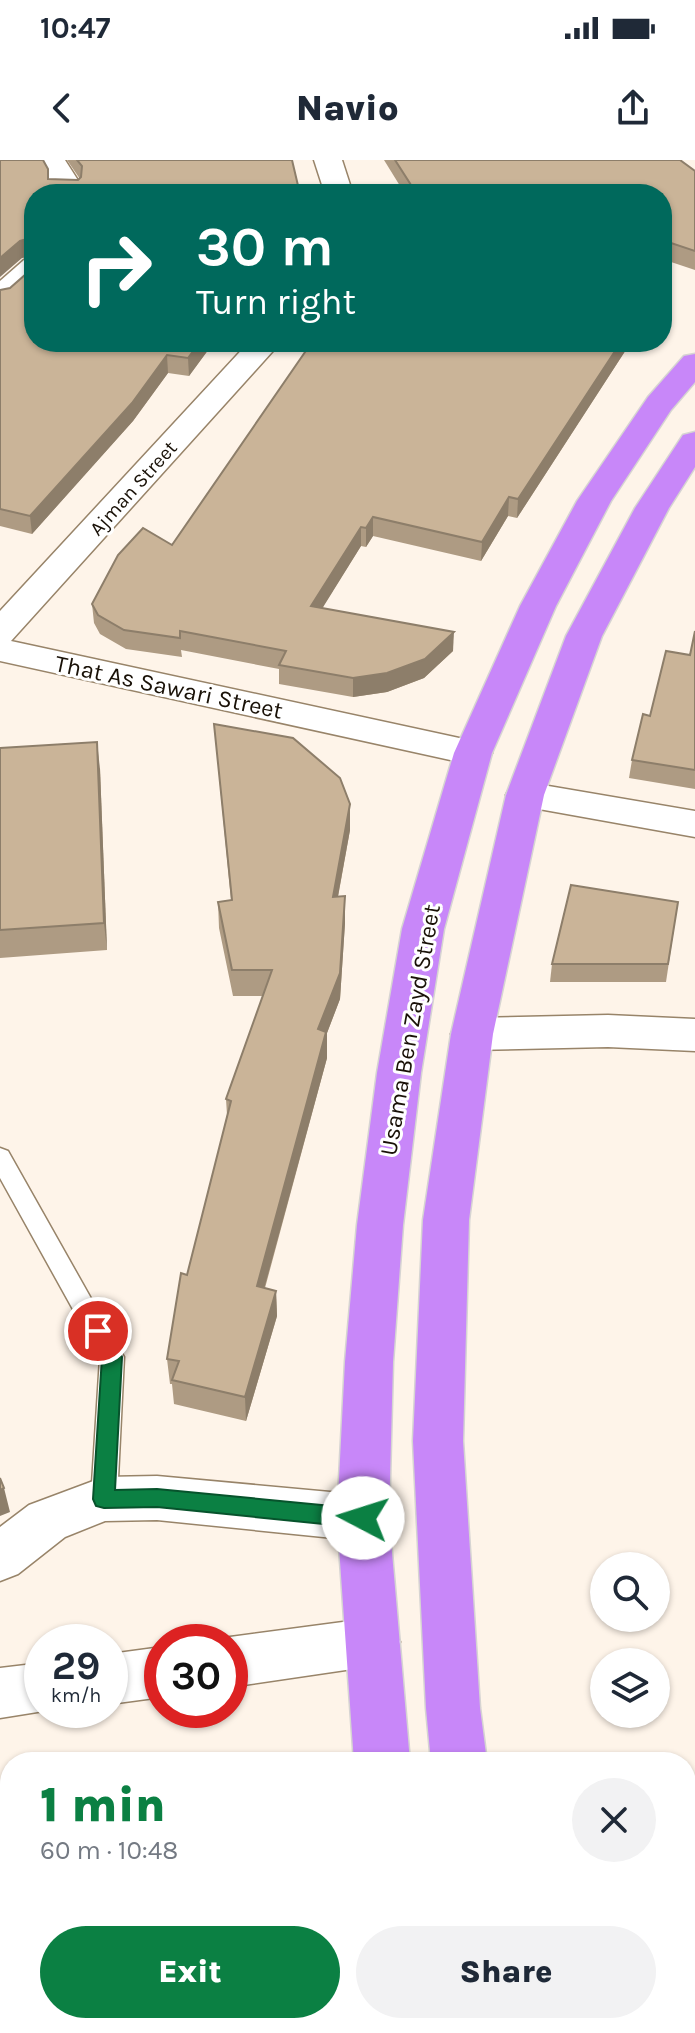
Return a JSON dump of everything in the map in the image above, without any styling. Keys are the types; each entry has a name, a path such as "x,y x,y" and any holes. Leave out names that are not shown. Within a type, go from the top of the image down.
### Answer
{"highway":[{"name":"Usama Ben Zayd Street","path":"381,1752 363,1518 370,1347 380,1225 399,1073 423,929 473,753 538,606 594,501 659,404 695,363"},
{"path":"458,1752 438,1441 446,1220 472,1034 525,795 584,636 652,508 695,442"}],"street":[{"path":"51,160 66,184"},
{"path":"328,160 336,184"},
{"name":"Ajman Street","path":"0,633 257,352"},
{"path":"0,650 473,753"},
{"path":"525,795 695,824"},
{"path":"472,1034 608,1031 695,1035"},
{"path":"0,1558 47,1521 104,1499 157,1498 363,1518"},
{"path":"248,1659 373,1642"},
{"path":"0,1693 24,1690"}],"lane":[{"path":"0,1157 112,1357 104,1499"}],"building":[{"path":"0,160 43,160 48,169 48,179 78,180 82,166 77,160 292,160 298,184 24,184 24,240 0,258"},
{"path":"395,160 680,160 695,171 695,251 672,243 672,184 410,184"},
{"path":"24,276 24,352 192,352 188,358 167,355 132,403 30,516 0,509 0,290 10,288"},
{"path":"305,352 614,352 518,499 509,497 482,542 373,517 366,528 361,527 311,606 454,632 425,659 387,673 353,678 279,665 286,651 180,631 180,638 124,630 98,615 92,604 118,555 143,528 172,545"},
{"path":"695,631 695,770 632,760 643,714 650,716 666,651 690,655"},
{"path":"214,724 293,738 340,778 350,804 333,897 345,896 340,973 318,1029 326,1032 257,1286 276,1291 245,1397 172,1380 179,1361 167,1359 181,1273 187,1275 231,1101 226,1099 272,970 232,970 218,902 232,900"},
{"path":"97,742 104,923 0,930 0,748"},
{"path":"571,885 678,902 668,964 552,964"}],"route":[{"path":"98,1331 112,1357 104,1499 157,1498 363,1518"}]}
